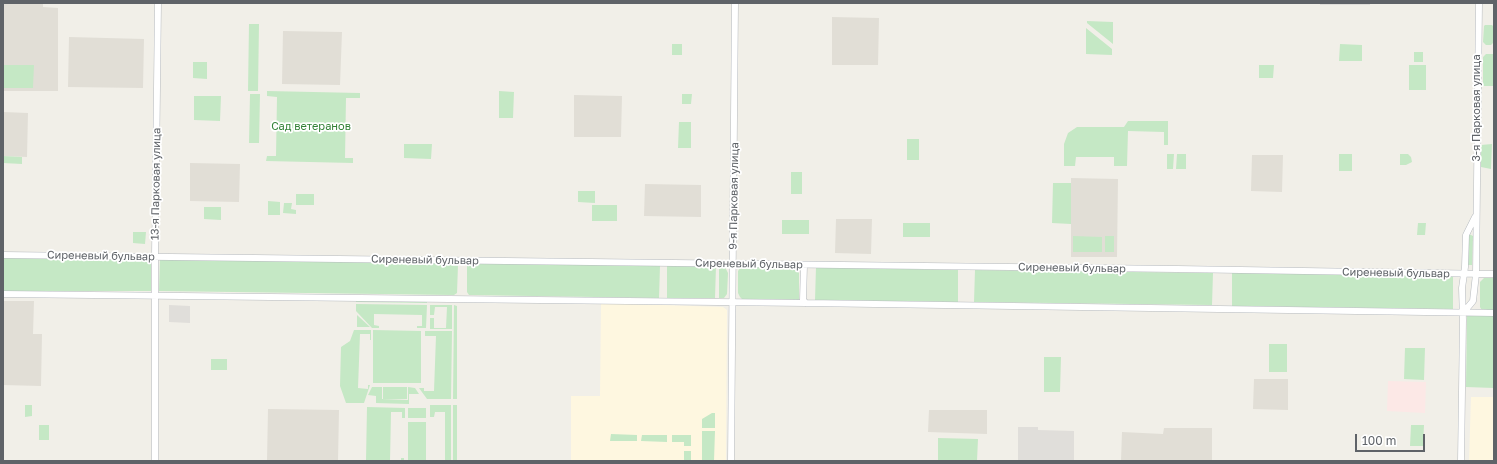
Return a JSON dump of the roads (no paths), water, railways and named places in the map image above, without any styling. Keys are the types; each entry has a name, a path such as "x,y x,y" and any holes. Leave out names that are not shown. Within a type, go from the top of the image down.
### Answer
{"main road":[{"name":"13-я Парковая улица","path":"155,461 155,256 158,3"},
{"name":"9-я Парковая улица","path":"731,461 735,3"},
{"name":"3-я Парковая улица","path":"1463,313 1473,301 1476,274 1479,3"},
{"name":"3-я Парковая улица","path":"1461,461 1462,288 1466,236 1476,214"},
{"name":"Сиреневый бульвар","path":"3,254 1494,274"},
{"path":"804,264 804,300 806,303"},
{"path":"3,294 732,302 1494,313"}],"park label":[{"name":"Сад ветеранов","path":"311,127"}]}
